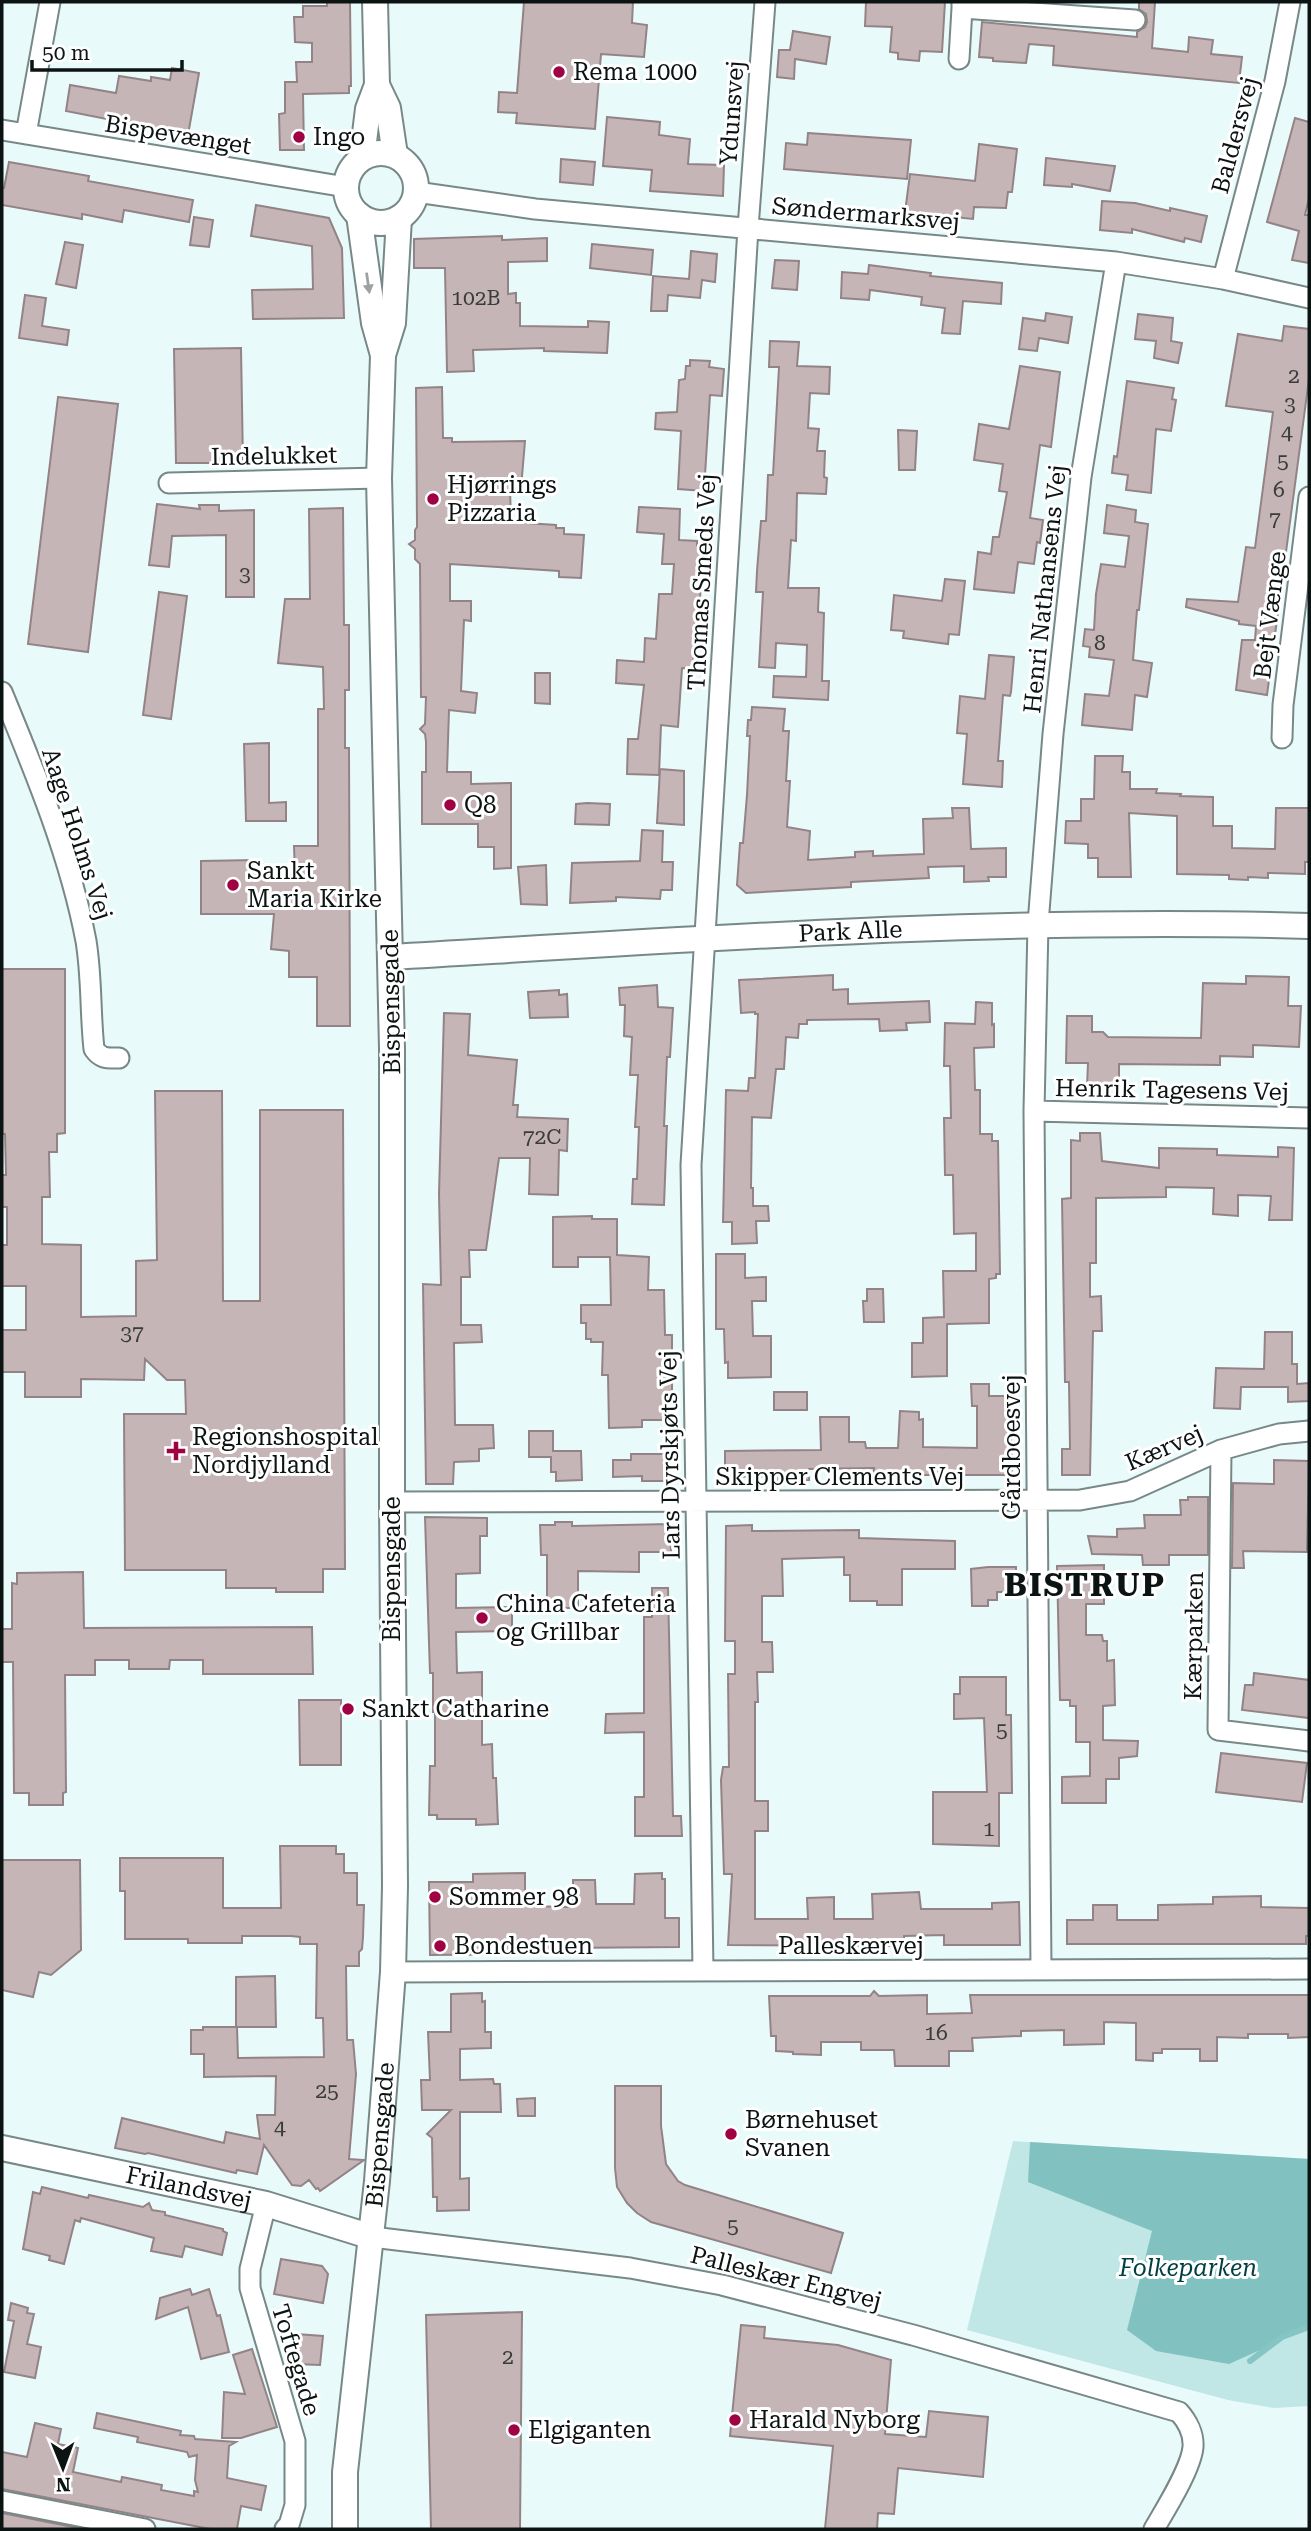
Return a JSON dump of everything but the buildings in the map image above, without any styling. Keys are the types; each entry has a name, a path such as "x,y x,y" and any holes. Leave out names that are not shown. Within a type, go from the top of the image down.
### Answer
{"street":[{"path":"26,134 50,2"},
{"path":"362,158 378,153 395,156 412,171 416,192 413,202 399,218 379,223 359,215 347,198 348,176 362,158 368,109 377,85 375,2"},
{"name":"Ydunsvej","path":"748,228 765,2"},
{"name":"Baldersvej","path":"1223,279 1275,82 1290,2"},
{"path":"959,59 962,5 1104,10 1135,20"},
{"path":"377,85 388,108 395,156"},
{"name":"Bispevænget","path":"2,130 346,187"},
{"name":"Søndermarksvej","path":"416,192 535,209 1115,262 1223,279 1309,298"},
{"name":"Bispensgade","path":"359,215 374,323 383,355"},
{"name":"Bispensgade","path":"345,2529 345,2472 372,2237 393,1972 395,1886 391,1502 391,957 379,478 383,355 393,323 399,218"},
{"name":"Thomas Smeds Vej","path":"705,938 748,228"},
{"name":"Henri Nathansens Vej","path":"1038,924 1053,734 1081,477 1115,262"},
{"name":"Indelukket","path":"169,484 379,478"},
{"name":"Bejt Vænge","path":"1282,738 1283,705 1309,497"},
{"name":"Aage Holms Vej","path":"2,692 48,809 74,892 88,959 94,1049 104,1058 119,1058"},
{"name":"Park Alle","path":"391,957 705,938 1038,924 1200,923 1309,926"},
{"name":"Gårdboesvej","path":"1038,924 1034,1111 1041,1970"},
{"name":"Lars Dyrskjøts Vej","path":"703,1971 691,1165 705,938"},
{"name":"Henrik Tagesens Vej","path":"1034,1111 1309,1118"},
{"name":"Kærvej","path":"1037,1500 1080,1500 1130,1491 1221,1450 1279,1434 1309,1431"},
{"name":"Kærparken","path":"1221,1450 1218,1730 1309,1741"},
{"name":"Skipper Clements Vej","path":"391,1502 1037,1500"},
{"name":"Palleskærvej","path":"393,1972 1309,1969"},
{"name":"Frilandsvej","path":"2,2148 266,2204 372,2237"},
{"name":"Toftegade","path":"266,2204 250,2269 250,2288 295,2441 295,2505 289,2525 285,2529"},
{"name":"Palleskær Engvej","path":"372,2237 630,2268 722,2285 913,2335 1179,2412 1189,2422 1193,2447 1179,2487 1154,2529"},
{"path":"2,2501 145,2529"}],"green space":[{"name":"Folkeparken","path":"1013,2141 1309,2159 1309,2406 1274,2408 1228,2400 967,2330"},
{"path":"1030,2142 1309,2159 1309,2328 1229,2364 1156,2351 1127,2330 1152,2231 1028,2182"}],"waterway":[{"path":"1250,2361 1282,2337 1309,2327"}],"place":[{"name":"Rema 1000","path":"559,72"},
{"name":"Ingo","path":"299,137"},
{"name":"Hjørrings Pizzaria","path":"433,499"},
{"name":"Q8","path":"450,805"},
{"name":"Sankt Maria Kirke","path":"233,885"},
{"name":"Regionshospital Nordjylland","path":"176,1451"},
{"name":"China Cafeteria og Grillbar","path":"482,1618"},
{"name":"Sankt Catharine","path":"348,1709"},
{"name":"Sommer 98","path":"435,1897"},
{"name":"Bondestuen","path":"440,1946"},
{"name":"Børnehuset Svanen","path":"731,2134"},
{"name":"Harald Nyborg","path":"735,2420"},
{"name":"Elgiganten","path":"514,2430"}],"district":[{"name":"BISTRUP","path":"1085,1585"}]}
